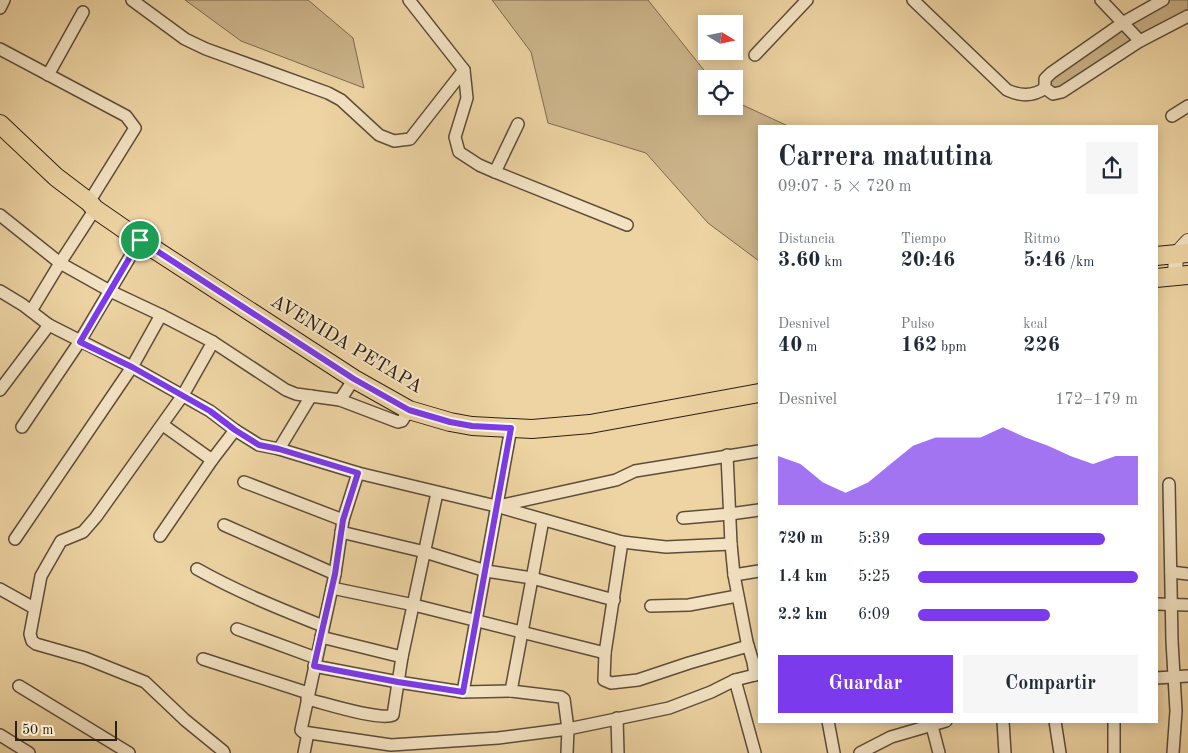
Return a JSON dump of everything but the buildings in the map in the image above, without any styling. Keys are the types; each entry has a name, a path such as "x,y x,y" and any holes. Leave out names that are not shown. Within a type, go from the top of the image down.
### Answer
{"main road":[{"name":"AVENIDA PETAPA","path":"0,124 56,177 140,240 354,379 409,410 450,422 472,426 532,429 590,424 758,393"},
{"path":"1158,256 1184,249"},
{"path":"1158,278 1181,276"}],"street":[{"path":"0,8 4,0"},
{"path":"132,0 185,39 206,49 328,93 341,100 379,135 394,141 410,139 464,70"},
{"path":"409,0 464,70 467,98 455,137 459,152 479,165 495,172 627,225"},
{"path":"755,55 807,0"},
{"path":"913,0 1007,90 1022,95 1038,93 1045,88"},
{"path":"1101,0 1140,40"},
{"path":"1045,88 1045,79 1051,73 1124,22 1163,0"},
{"path":"48,75 83,12"},
{"path":"1045,88 1053,94 1062,92 1140,40 1188,16"},
{"path":"0,49 126,116 135,128 31,311"},
{"path":"1172,116 1188,106"},
{"path":"495,172 518,124"},
{"path":"0,215 60,263 110,291 213,342 286,390 296,394 340,400 398,422 402,421 409,410"},
{"path":"22,427 80,342 140,240"},
{"path":"1181,276 1184,249"},
{"path":"0,291 49,325 132,367 210,411 259,445 279,449 358,473 496,506 622,542 666,547 731,544"},
{"path":"15,539 132,367 161,315"},
{"path":"0,390 49,325"},
{"path":"213,342 183,396 96,517 83,532 61,541 41,576 30,634 32,641 36,644 85,658 145,682 185,720 224,753"},
{"path":"340,400 354,379"},
{"path":"279,449 311,396"},
{"path":"163,425 212,460"},
{"path":"463,692 511,428"},
{"path":"160,536 235,430"},
{"path":"496,506 616,480 635,471 758,451"},
{"path":"358,473 343,520 335,574 301,730 303,732 390,749 568,729 668,708 711,692 735,680 757,674 747,644 734,575 727,455"},
{"path":"244,482 343,520"},
{"path":"1169,484 1171,604 1176,711 1173,753"},
{"path":"203,659 307,696 371,715 390,717 393,715 402,657 437,493"},
{"path":"683,518 758,510"},
{"path":"511,691 543,520"},
{"path":"224,525 335,574"},
{"path":"341,532 425,552 486,571 532,578 614,600"},
{"path":"622,542 605,652 604,680 611,683 638,680 758,639"},
{"path":"197,569 322,632 402,657"},
{"path":"734,575 758,571"},
{"path":"1171,572 1188,574"},
{"path":"332,588 414,605 605,652"},
{"path":"0,589 34,608"},
{"path":"651,606 689,605 737,596"},
{"path":"1158,604 1188,605"},
{"path":"237,630 315,662 398,682 463,692 511,691 561,697 564,699 568,729 567,753"},
{"path":"1158,678 1188,676"},
{"path":"735,680 755,753"},
{"path":"19,686 129,753"},
{"path":"617,718 618,753"},
{"path":"828,723 834,753"},
{"path":"860,753 877,748 891,736 940,723 939,753"},
{"path":"1003,723 1006,753"},
{"path":"1055,723 1060,753"},
{"path":"1114,723 1114,753"},
{"path":"304,753 308,733"},
{"path":"0,735 29,753"}],"shaded area":[{"path":"185,0 308,0 353,38 364,88 241,41"},
{"path":"492,0 648,0 704,70 698,70 698,115 743,115 743,105 786,125 758,125 758,260 708,223 646,153 548,123 531,52"},
{"path":"1163,0 1188,0 1188,16 1056,93 1045,79"}],"route":[{"path":"140,240 354,379 409,410 429,417 472,426 511,428 463,692 314,666 335,574 343,520 358,473 279,449 259,445 210,411 132,367 80,342 140,240"}]}
